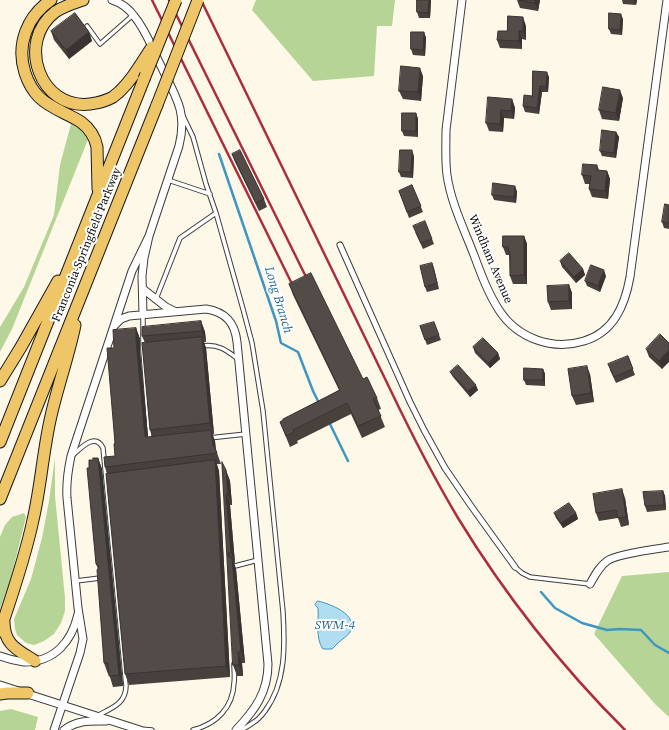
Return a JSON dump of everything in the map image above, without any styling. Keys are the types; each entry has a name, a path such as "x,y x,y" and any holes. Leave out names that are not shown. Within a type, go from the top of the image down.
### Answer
{"main road":[{"path":"51,0 36,13 26,31 22,45 23,66 28,80 39,97 50,106 81,122 95,139 97,147 98,194"},
{"path":"83,0 67,5 55,12 45,23 38,36 35,51 39,73 48,87 59,97 73,103 85,105 100,103 118,94 129,82 164,30"},
{"name":"Franconia-Springfield Parkway","path":"0,442 176,0"},
{"name":"Franconia-Springfield Parkway","path":"0,499 198,0"},
{"path":"0,381 28,335 83,232"},
{"path":"0,631 30,533 51,416 71,346 80,297"},
{"path":"4,618 5,631 8,640 17,650 35,661"},
{"path":"0,694 28,693"}],"street":[{"path":"112,0 133,14 146,35 174,92 180,109 182,128 181,139 149,236 143,266 143,314"},
{"name":"Windham Avenue","path":"462,0 446,130 446,165 451,191 464,230 490,293 499,310 504,317 524,335 541,342 556,345 586,341 599,334 610,325 625,298 630,277 667,0"},
{"path":"54,730 82,644 66,490 67,475 71,456 135,264 149,236"},
{"path":"340,245 424,430 471,506 515,567"},
{"path":"142,290 174,311"},
{"path":"114,326 125,317 134,315 206,309 216,312 226,318 235,330 268,658 268,671 264,690 248,718 236,730"},
{"path":"590,584 598,570 608,560 621,556 669,547"},
{"path":"0,656 20,661 35,661 52,654 65,644 71,636 78,608"},
{"path":"0,685 138,729"},
{"path":"64,730 80,722 114,721"}],"lane":[{"path":"87,26 100,44 133,14"},
{"path":"180,109 193,137 248,327 263,411 284,625 284,639 281,677 276,692 269,706 255,722 241,730"},
{"path":"168,180 210,194"},
{"path":"156,300 180,238 216,213"},
{"path":"143,314 143,351 151,445"},
{"path":"198,346 206,345 221,347 238,359"},
{"path":"143,351 151,350"},
{"path":"206,439 246,434"},
{"path":"71,456 88,442 95,441 102,446 126,689 121,701 114,707 97,716"},
{"path":"106,482 113,481"},
{"path":"236,566 258,560"},
{"path":"515,567 530,577 590,584"},
{"path":"76,581 100,578"},
{"path":"193,730 206,726 216,720 227,706 232,696 234,685 233,658"},
{"path":"138,729 152,730"}],"green space":[{"path":"256,0 395,0 392,26 377,26 374,76 313,81 252,10"},
{"path":"71,124 91,132 12,329 0,352 0,327 24,287 54,215 60,165"},
{"path":"55,458 55,496 65,611 61,623 54,634 44,641 34,645 26,643 17,635 14,619 31,579 42,538"},
{"path":"24,513 26,517 10,582 0,609 0,537 5,525 12,517"},
{"path":"669,572 669,717 655,704 594,634 622,576"},
{"path":"11,709 38,717 35,730 0,730 0,711"}],"water":[{"name":"SWM-4","path":"318,601 336,607 342,611 347,615 352,626 350,632 332,649 323,649 319,640 318,608 315,605"}],"building":[{"path":"417,0 429,0 428,13 417,12"},
{"path":"519,0 535,0 535,3"},
{"path":"75,13 89,32 66,50 51,31"},
{"path":"609,13 621,14 620,30 609,29"},
{"path":"508,16 523,17 523,31 519,31 519,41 497,40 498,31 507,31"},
{"path":"411,32 424,32 423,50 411,49"},
{"path":"401,66 420,68 418,92 399,91"},
{"path":"533,71 547,72 546,87 540,86 537,108 523,106 524,95 532,96"},
{"path":"603,87 620,90 616,113 599,110"},
{"path":"488,97 512,99 511,111 501,110 500,124 486,123"},
{"path":"402,113 416,113 416,131 402,131"},
{"path":"602,130 616,132 614,153 600,151"},
{"path":"240,150 264,199 256,203 232,154"},
{"path":"400,150 412,150 411,172 399,172"},
{"path":"583,164 597,165 597,170 607,171 605,191 589,189 591,176 582,175"},
{"path":"493,183 515,186 514,197 492,195"},
{"path":"412,185 421,206 407,212 399,191"},
{"path":"665,204 669,205 669,223 662,222"},
{"path":"425,221 432,239 421,243 413,226"},
{"path":"503,236 524,236 524,275 510,276 510,253 508,247 503,247"},
{"path":"569,253 583,269 574,277 560,261"},
{"path":"432,263 437,283 425,287 420,266"},
{"path":"591,265 604,270 598,286 585,281"},
{"path":"311,273 363,379 367,377 377,398 373,399 381,416 358,426 347,403 293,430 294,432 286,436 280,422 283,419 340,390 289,284"},
{"path":"569,285 569,301 548,302 547,286"},
{"path":"201,321 202,331 142,336 142,327"},
{"path":"434,322 439,335 425,340 420,326"},
{"path":"136,328 145,436 211,430 213,446 217,453 105,467 104,457 115,456 107,348 114,348 113,330"},
{"path":"660,334 669,343 669,350 659,361 646,349"},
{"path":"202,337 210,423 150,430 142,343"},
{"path":"483,338 498,353 488,363 473,347"},
{"path":"628,356 633,369 614,377 608,364"},
{"path":"458,365 476,385 468,391 450,372"},
{"path":"587,366 591,393 572,396 568,369"},
{"path":"524,368 543,369 543,380 524,380"},
{"path":"93,458 98,458 119,675 109,676 108,663 104,663 97,570 99,567 96,564 87,468 89,468 89,460 93,460"},
{"path":"215,460 226,666 125,674 106,474"},
{"path":"222,462 226,470 228,494 226,494 231,552 228,553 228,555 232,558 241,652 238,652 239,665 233,665"},
{"path":"622,489 626,517 618,518 616,510 596,513 593,494"},
{"path":"663,491 664,505 645,506 643,492"},
{"path":"569,503 576,513 561,523 554,513"}],"waterway":[{"name":"Long Branch","path":"219,154 276,321 281,343 298,352 319,403"},
{"name":"Long Branch","path":"329,422 348,461"},
{"name":"Long Branch","path":"541,592 555,608 582,623 607,630 641,630 655,645 669,653"}],"railway":[{"path":"152,0 296,292"},
{"path":"169,0 310,285"},
{"path":"201,0 406,422 458,518 495,575 535,629 601,706 625,730"}]}
